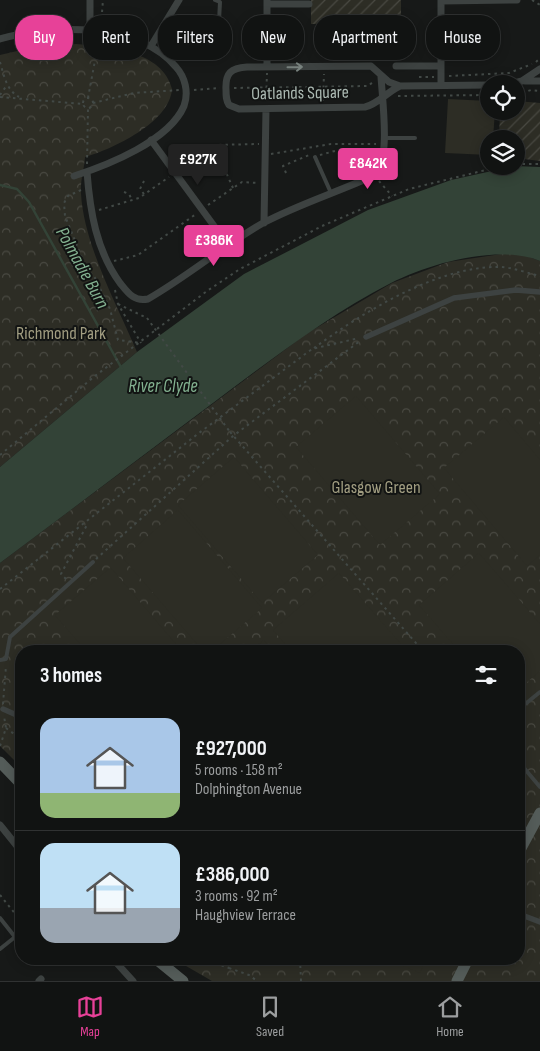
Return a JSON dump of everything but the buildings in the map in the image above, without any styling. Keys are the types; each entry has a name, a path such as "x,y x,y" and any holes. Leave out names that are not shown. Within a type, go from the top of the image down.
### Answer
{"main road":[{"path":"0,762 15,778"},
{"path":"525,841 540,813"},
{"path":"164,965 184,981"},
{"path":"457,981 465,965"}],"street":[{"path":"90,0 90,15"},
{"path":"151,46 179,0"},
{"path":"441,85 441,0 517,0"},
{"path":"267,67 267,2 309,4"},
{"path":"0,39 41,31 83,30"},
{"path":"74,176 127,154 150,140 178,115 184,105 186,90 179,70 168,58 148,45"},
{"name":"Oatlands Square","path":"371,66 381,76 400,86 384,95 374,104 364,107 234,108 227,102 226,77 233,70 267,67 371,66"},
{"path":"396,66 441,66"},
{"path":"525,79 540,69"},
{"path":"87,172 91,212 108,263 133,297 142,300 154,296 228,245 264,223 374,176 382,165 384,95 381,76"},
{"path":"525,81 540,80"},
{"path":"400,86 480,85"},
{"path":"264,223 266,108"},
{"path":"150,140 228,245"},
{"path":"366,336 454,298 516,290 540,292"},
{"path":"3,709 15,714"},
{"path":"0,825 15,844"},
{"path":"525,916 540,922"},
{"path":"118,965 133,981"}],"lane":[{"path":"215,0 220,2 219,15"},
{"path":"383,141 415,138"},
{"path":"315,157 331,193"},
{"path":"0,660 6,659 10,637 93,562"},
{"path":"525,704 540,692"},
{"path":"525,769 540,788"},
{"path":"0,918 15,938 0,949"}],"path":[{"path":"102,15 103,0"},
{"path":"532,0 540,5"},
{"path":"415,77 509,73 521,70 540,58"},
{"path":"83,104 88,98 95,60"},
{"path":"0,62 7,84 14,95 20,98"},
{"path":"323,108 324,66"},
{"path":"266,108 267,67"},
{"path":"7,84 0,96 83,104 88,109 87,172"},
{"path":"88,109 92,107 93,103 134,93 226,88 368,86"},
{"path":"525,92 531,90 540,91"},
{"path":"384,95 480,95"},
{"path":"88,98 93,103"},
{"path":"265,156 331,144 383,141"},
{"path":"91,212 144,195 215,145 261,144"},
{"path":"525,164 540,164"},
{"path":"224,168 234,188"},
{"path":"0,455 109,366 208,291 240,270 322,226 409,189 480,171"},
{"path":"374,176 392,196"},
{"path":"144,181 140,189 144,195"},
{"path":"108,263 138,255 242,182 261,183"},
{"path":"88,189 77,190 68,196 64,203 65,216 86,268 95,278 110,309 118,340 141,343"},
{"path":"124,192 129,194 132,200"},
{"path":"0,589 199,433 344,326 387,301 452,273 500,266 540,276"},
{"path":"141,343 118,304 146,318 233,436 418,645"},
{"path":"312,349 366,336"},
{"path":"93,562 233,436 366,336"},
{"path":"69,583 61,574 89,520"},
{"path":"6,728 15,735"},
{"path":"0,895 15,913"},
{"path":"221,965 249,975 257,981"},
{"path":"229,968 232,965"},
{"path":"300,965 301,981"}],"green space":[{"path":"311,0 401,0 401,15 314,15 314,24 311,24"},
{"name":"Richmond Park","path":"73,44 83,45 83,60 148,60 158,66 167,76 172,89 169,101 162,112 151,123 124,141 85,157 81,194 88,234 111,295 137,352 0,467 0,55 15,52 15,60 73,60"},
{"path":"448,99 480,101 480,120 494,120 494,130 480,130 480,155 445,153"},
{"path":"525,102 540,103 540,161 525,159 525,130 499,130 500,120 525,120"},
{"name":"Glasgow Green","path":"508,253 524,255 540,261 540,981 212,981 184,965 525,965 525,645 15,645 15,761 0,746 0,563 306,334 392,283 448,262"},
{"path":"356,396 440,494 380,545 296,447"},
{"path":"504,417 540,460 540,555 527,566 444,468"},
{"path":"234,457 318,555 262,603 178,505"},
{"path":"178,510 262,608 219,645 198,645 123,558"},
{"path":"479,553 540,624 540,671 525,684 525,645 454,645 419,605"},
{"path":"111,567 177,645 81,645 55,615"},
{"path":"339,573 402,645 286,645 273,630"},
{"path":"264,640 268,645 258,645"},
{"path":"401,965 423,965 420,973"}],"water":[{"name":"River Clyde","path":"525,166 540,167 540,261 523,256 504,254 464,258 407,276 367,296 320,325 275,357 0,563 0,467 137,352 244,274 368,210 451,180 480,174 525,175"}],"waterway":[{"name":"Polmadie Burn","path":"0,185 17,189 29,202 122,369"}]}
